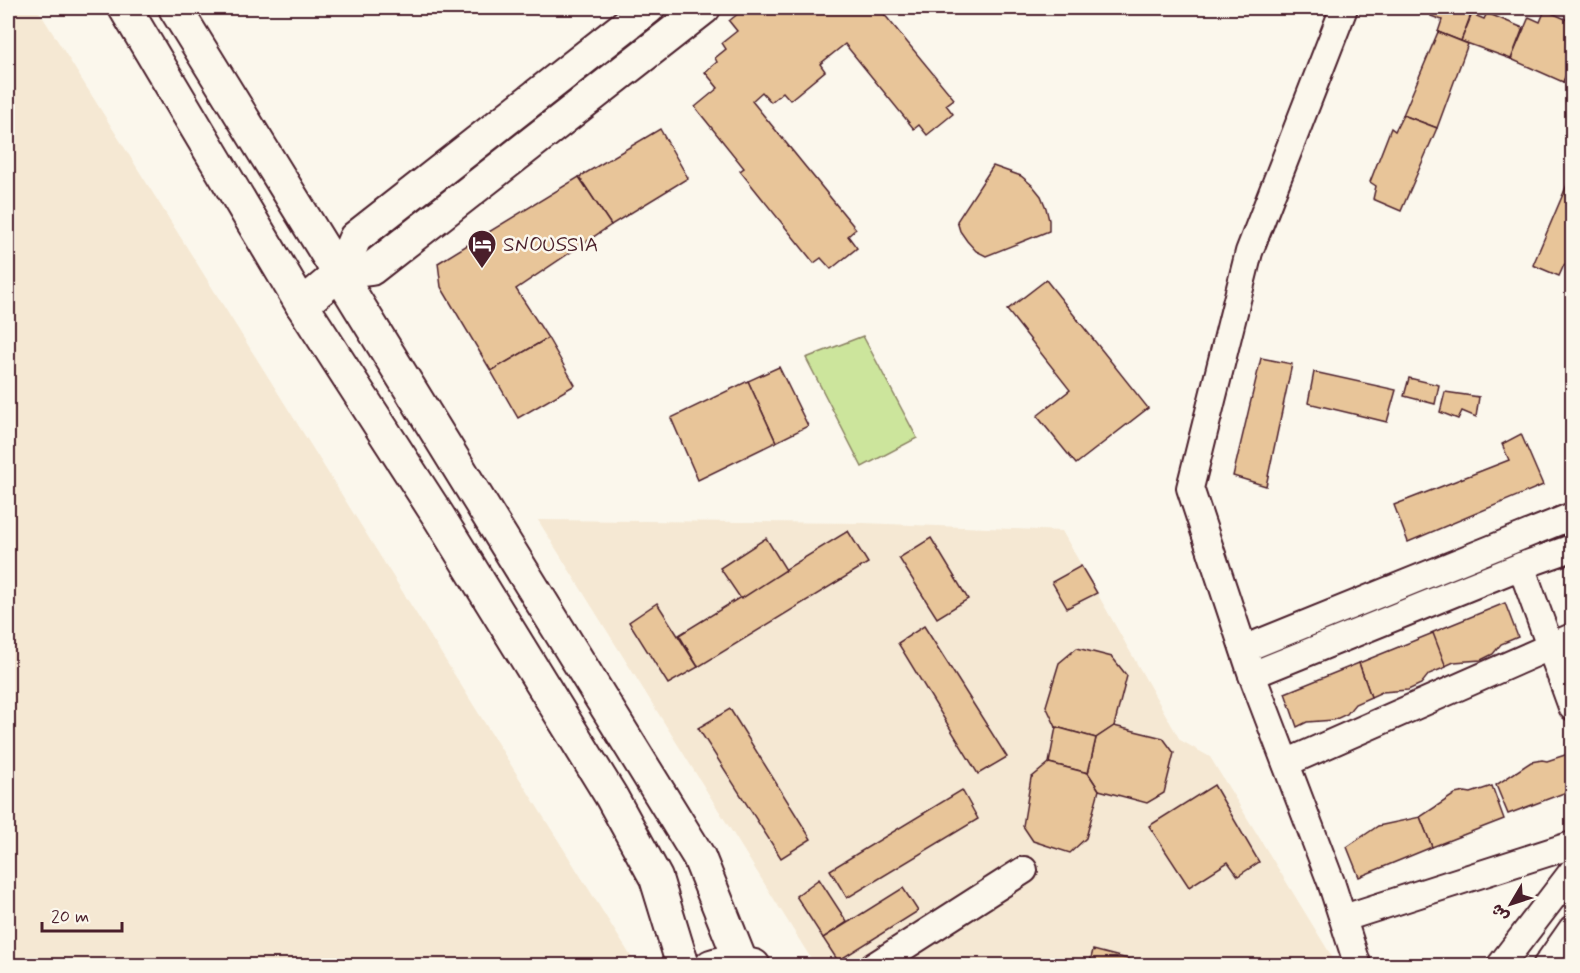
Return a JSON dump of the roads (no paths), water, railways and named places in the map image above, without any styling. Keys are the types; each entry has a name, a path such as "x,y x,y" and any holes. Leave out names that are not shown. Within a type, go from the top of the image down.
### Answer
{"main road":[{"path":"125,8 302,305 439,517 611,796 656,878 682,966"},
{"path":"176,8 699,857 735,964"},
{"path":"302,305 340,273 355,238 648,8"},
{"path":"340,273 371,269 704,8"}],"street":[{"path":"1344,8 1249,252 1190,488 1252,675 1344,918 1358,966"},
{"path":"1244,649 1572,516"},
{"path":"1252,675 1521,566 1572,548"},
{"path":"1521,566 1561,641 1572,707"},
{"path":"1286,763 1561,641"},
{"path":"1344,918 1572,845"},
{"path":"874,966 1024,870"},
{"path":"1500,966 1572,872"},
{"path":"1546,966 1572,929"}],"place":[{"name":"SNOUSSIA","path":"482,270"}]}
